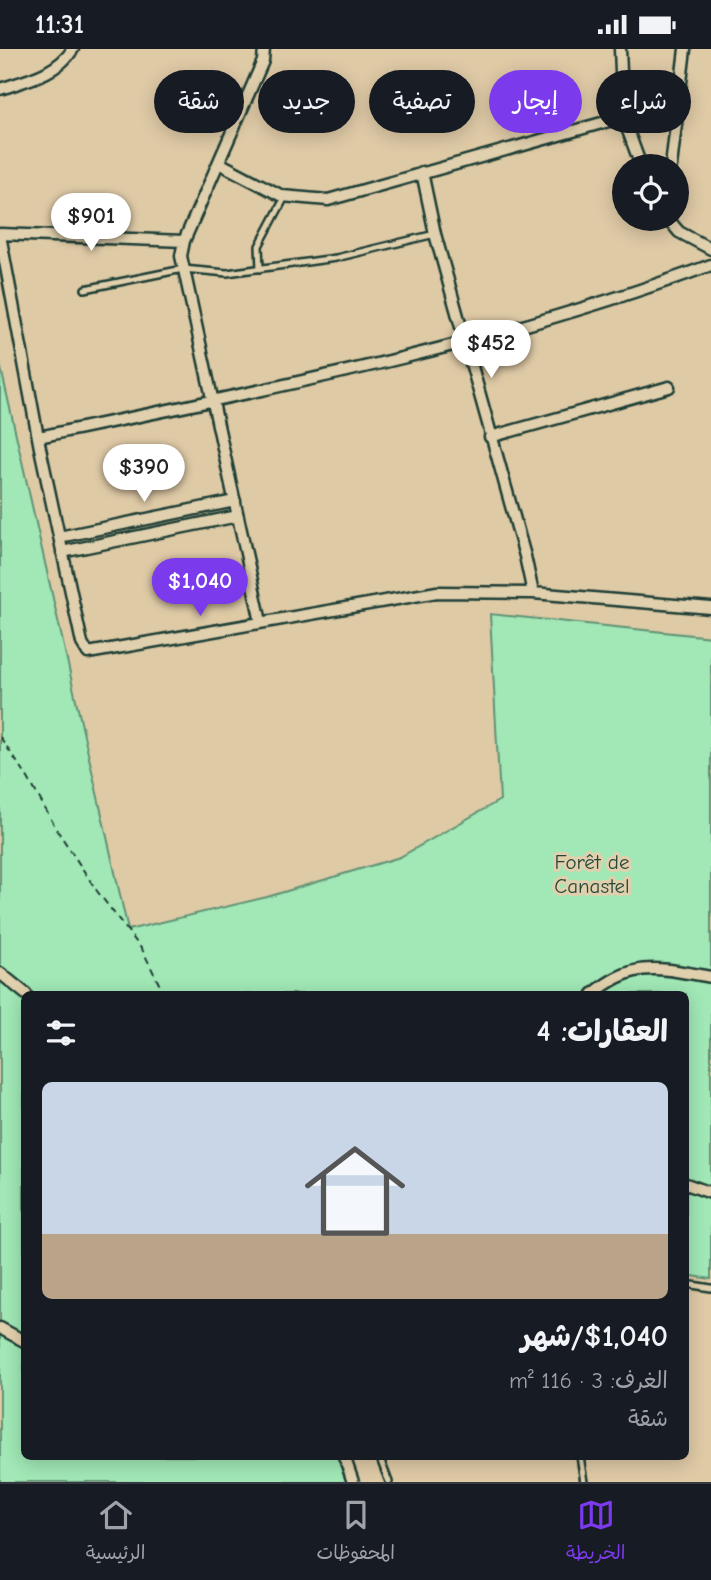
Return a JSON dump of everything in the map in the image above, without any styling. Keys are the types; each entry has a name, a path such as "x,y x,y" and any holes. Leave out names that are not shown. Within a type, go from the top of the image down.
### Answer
{"street":[{"path":"0,89 48,73 66,60 73,49"},
{"path":"261,622 181,255 184,241 263,61 264,49"},
{"path":"620,49 621,70"},
{"path":"672,154 685,49"},
{"path":"219,163 285,197 328,200 596,124"},
{"path":"629,133 637,154"},
{"path":"422,172 435,234 533,593"},
{"path":"678,231 711,249"},
{"path":"184,241 0,234 62,552 82,643 88,653 436,592 533,593 711,608"},
{"path":"38,437 466,344 646,289 711,265"},
{"path":"490,437 669,387"},
{"path":"59,537 235,501"},
{"path":"170,514 174,529"},
{"path":"62,552 238,516"},
{"path":"598,991 624,975 659,967 711,977"},
{"path":"0,973 22,991"},
{"path":"689,1185 711,1192"},
{"path":"0,1328 21,1339"},
{"path":"345,1460 353,1482"}],"lane":[{"path":"260,269 259,246 285,197"},
{"path":"85,289 183,269 227,274 337,258 435,234"},
{"path":"689,1284 711,1288"},
{"path":"381,1460 389,1482"},
{"path":"581,1460 584,1482"}],"path":[{"path":"0,737 97,891 142,951 162,991"}],"green space":[{"name":"Forêt de Canastel","path":"0,364 128,930 267,897 400,857 500,800 490,614 711,637 711,1279 689,1275 689,991 21,991 21,1460 344,1460 350,1482 0,1482"}]}
